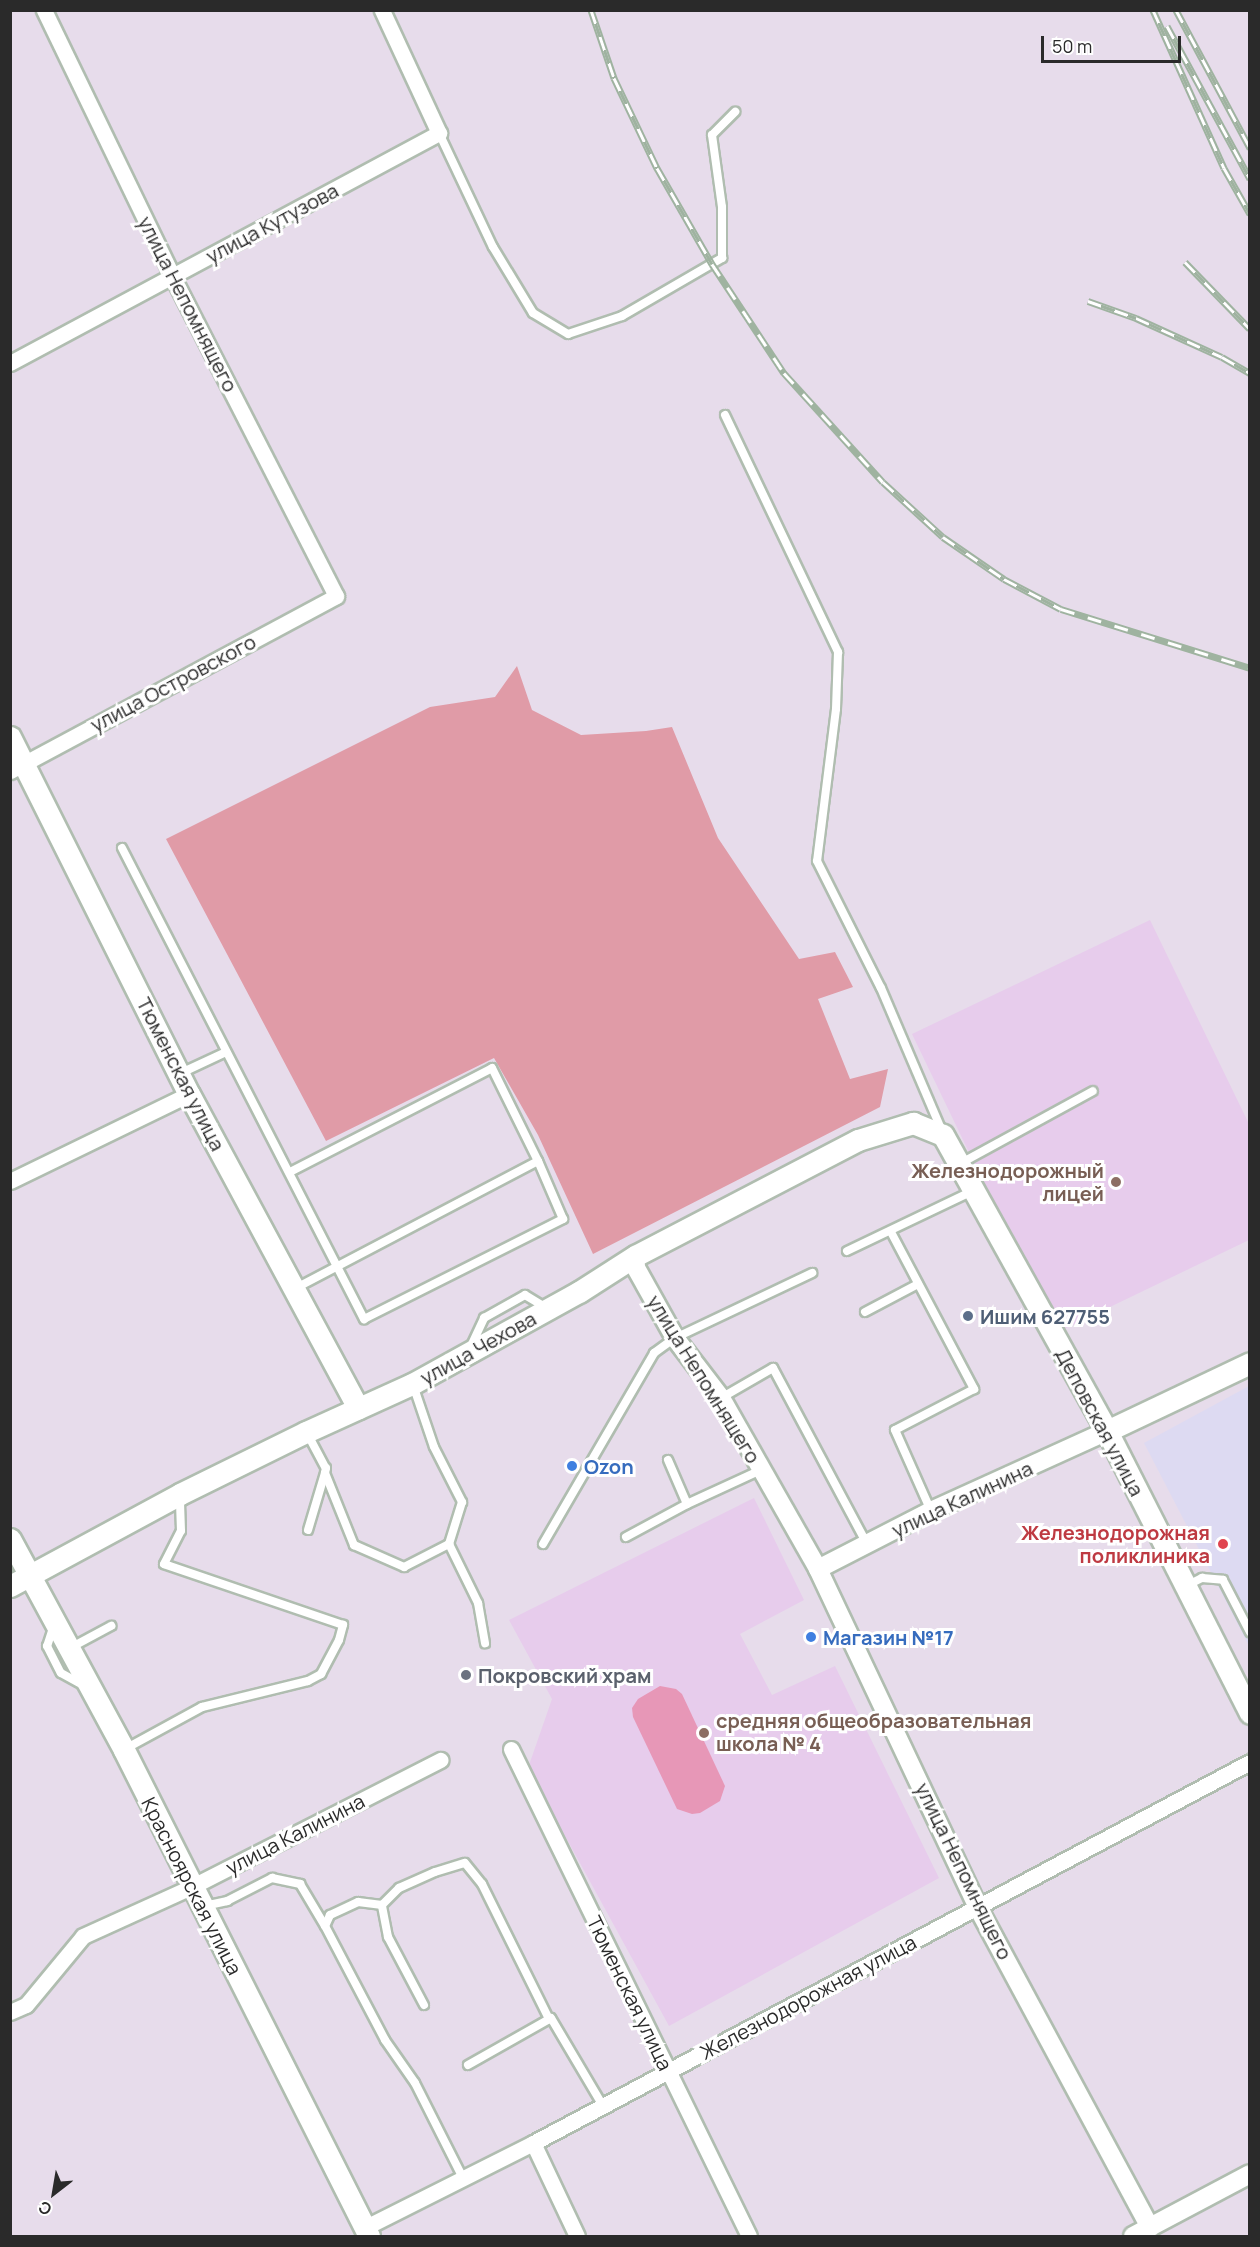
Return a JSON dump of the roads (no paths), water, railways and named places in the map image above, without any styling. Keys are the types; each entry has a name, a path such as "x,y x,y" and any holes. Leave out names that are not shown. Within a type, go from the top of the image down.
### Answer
{"main road":[{"name":"Тюменская улица","path":"10,737 17,767 358,1408"},
{"name":"улица Чехова","path":"20,1581 180,1494 306,1432 412,1384 549,1309 635,1256 858,1140 914,1123 943,1135"},
{"name":"Деповская улица","path":"943,1135 1107,1431 1185,1586 1245,1691 1250,1713"},
{"path":"1107,1431 1250,1363"},
{"name":"Красноярская улица","path":"10,1539 20,1581 55,1623 124,1750 191,1887 367,2232"}],"street":[{"name":"улица Непомнящего","path":"44,10 173,276 336,596"},
{"path":"382,10 439,133"},
{"name":"улица Кутузова","path":"10,363 439,133"},
{"name":"улица Островского","path":"17,767 336,596"},
{"path":"10,1180 189,1094"},
{"name":"улица Непомнящего","path":"635,1256 636,1268 675,1338 721,1398 818,1569 978,1908 1152,2232"},
{"name":"улица Калинина","path":"818,1569 932,1511 1107,1431"},
{"name":"Тюменская улица","path":"511,1749 749,2236"},
{"name":"улица Калинина","path":"10,2012 26,2005 83,1936 191,1887 440,1760"},
{"name":"Железнодорожная улица","path":"367,2232 463,2178 978,1908 1250,1762"},
{"path":"533,2143 577,2236"},
{"path":"1133,2236 1152,2232 1250,2174"}],"lane":[{"path":"439,133 493,247 533,313 567,334 622,316 722,258 722,207 712,135 735,112"},
{"path":"725,415 838,651 836,709 817,861 881,988 943,1135"},
{"path":"122,848 364,1319 563,1219 538,1161 492,1068 290,1172"},
{"path":"180,1074 226,1052"},
{"path":"960,1164 1093,1091"},
{"path":"294,1289 538,1161"},
{"path":"847,1251 974,1191"},
{"path":"891,1232 974,1389 895,1430 932,1511"},
{"path":"543,1544 654,1353 675,1338 812,1273"},
{"path":"866,1312 918,1284"},
{"path":"721,1398 773,1368 867,1545"},
{"path":"412,1384 434,1447 462,1502 449,1544 478,1604 485,1643"},
{"path":"306,1432 326,1468 308,1530"},
{"path":"668,1460 687,1504"},
{"path":"626,1537 687,1504 761,1470"},
{"path":"325,1473 354,1545 404,1567 449,1544"},
{"path":"124,1750 202,1707 308,1681 321,1674 339,1640 343,1625 164,1564 181,1531 180,1494"},
{"path":"1185,1586 1202,1578 1223,1580 1250,1632"},
{"path":"55,1623 47,1646 61,1673 91,1689"},
{"path":"68,1648 111,1626"},
{"path":"382,1905 399,1888 435,1872 465,1863 482,1884 549,2019 603,2106"},
{"path":"201,1906 227,1901 272,1878 300,1884 325,1926 385,2040 415,2083 463,2178"},
{"path":"325,1926 330,1915 358,1902 382,1905"},
{"path":"382,1905 388,1937 424,2005"},
{"path":"468,2065 549,2019"}],"railway":[{"path":"591,10 614,78 657,168 712,264 784,373 883,482 943,537 1004,579 1061,609 1250,668"},
{"path":"1153,10 1224,168 1250,214"},
{"path":"1176,10 1250,148"},
{"path":"1167,26 1250,179"},
{"path":"1185,262 1250,329"},
{"path":"1088,301 1136,318 1222,357 1250,373"}],"place":[{"name":"Железнодорожный лицей","path":"1116,1182"},
{"name":"Ишим 627755","path":"968,1316"},
{"name":"Ozon","path":"572,1466"},
{"name":"Железнодорожная поликлиника","path":"1223,1544"},
{"name":"Магазин №17","path":"811,1637"},
{"name":"Покровский храм","path":"466,1675"},
{"name":"средняя общеобразовательная школа № 4","path":"704,1733"}]}
